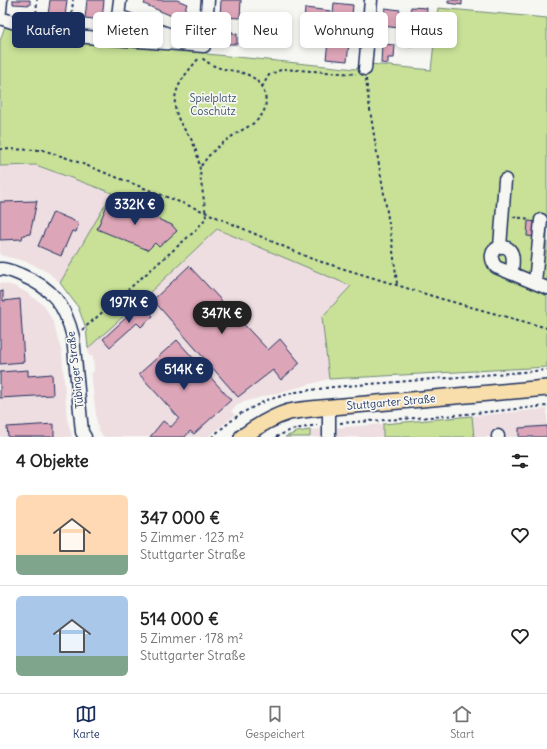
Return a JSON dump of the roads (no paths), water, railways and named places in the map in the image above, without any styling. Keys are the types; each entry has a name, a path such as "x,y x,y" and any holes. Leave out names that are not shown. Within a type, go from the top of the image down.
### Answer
{"main road":[{"name":"Stuttgarter Straße","path":"242,437 254,428 289,412 329,407 547,388"}],"street":[{"path":"0,11 1,0"},
{"path":"118,12 120,0"},
{"path":"200,49 208,0"},
{"path":"365,69 371,0"},
{"path":"0,18 34,29 61,35 93,37"},
{"path":"163,34 200,49"},
{"path":"163,44 200,49"},
{"path":"500,247 505,180"},
{"path":"535,283 541,220"},
{"path":"512,274 512,252 506,248 500,247 494,250 492,262 496,267 512,274 547,288"},
{"name":"Tübinger Straße","path":"0,269 5,269 35,281 50,292 63,308 73,337 82,432 85,437"},
{"path":"329,407 329,437"}],"park label":[{"name":"Spielplatz Coschütz","path":"213,104"}]}
